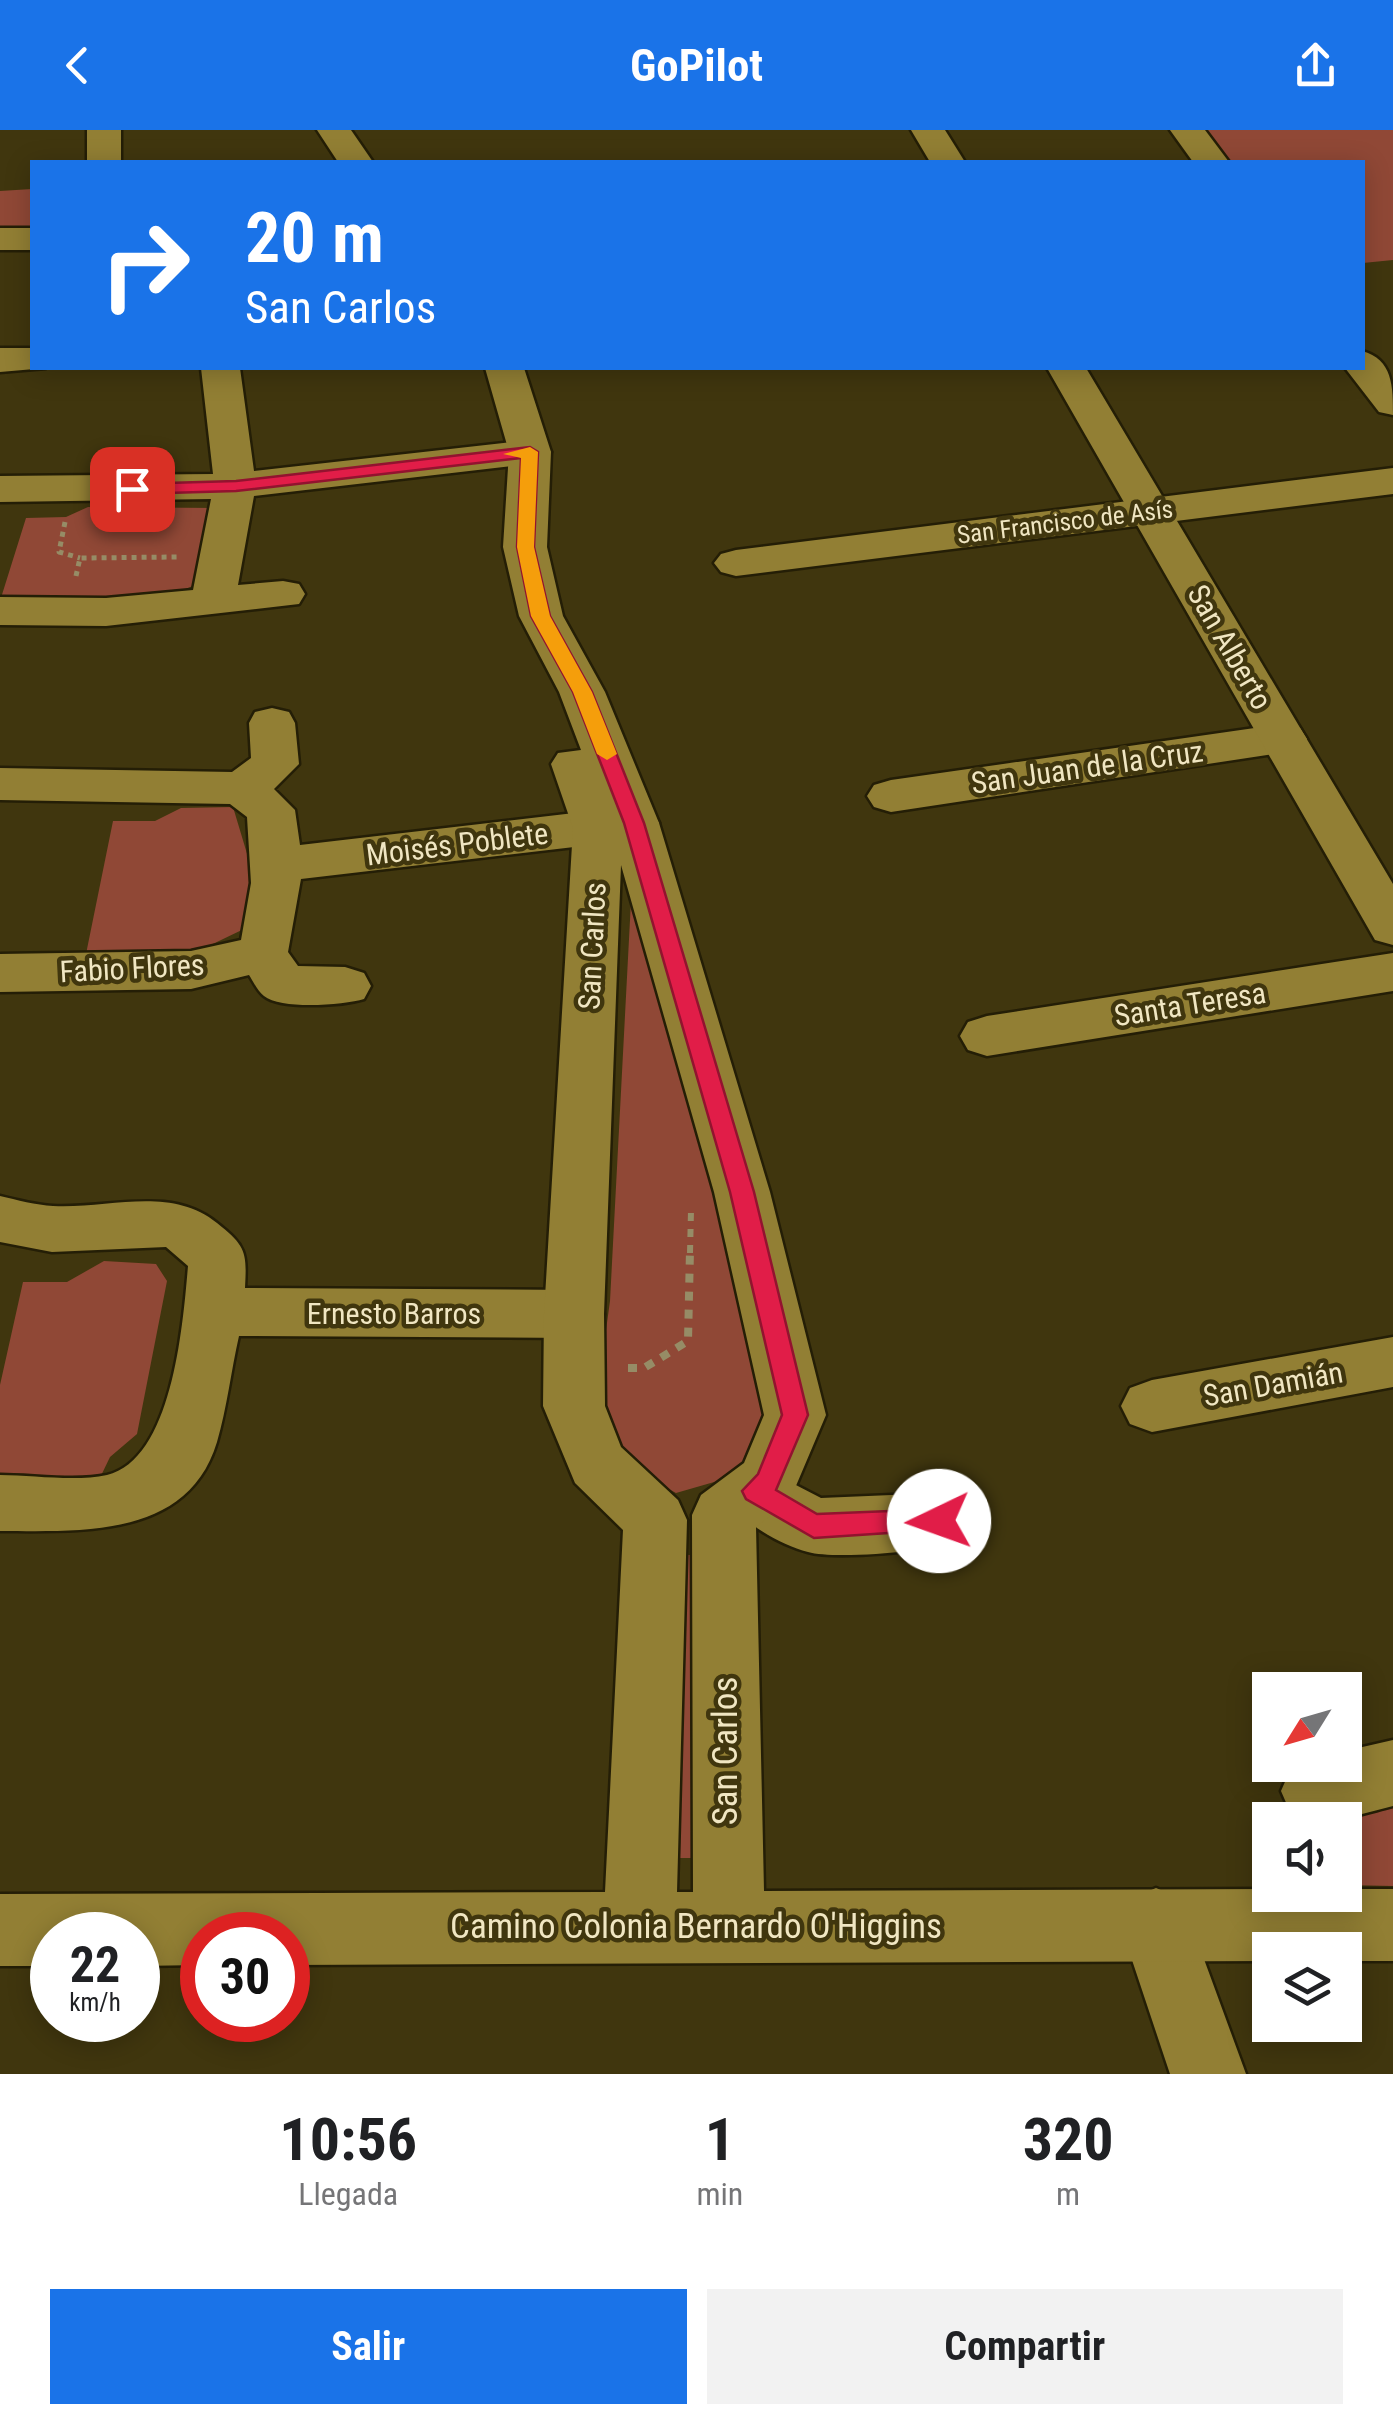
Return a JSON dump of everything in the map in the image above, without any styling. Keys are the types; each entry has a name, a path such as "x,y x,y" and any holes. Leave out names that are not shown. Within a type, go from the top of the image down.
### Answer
{"street":[{"path":"104,130 104,160"},
{"path":"334,130 354,160"},
{"path":"928,130 946,160"},
{"path":"1187,130 1210,160"},
{"path":"0,239 30,239"},
{"path":"0,360 30,360"},
{"path":"1365,366 1393,403"},
{"path":"213,600 236,486 220,370"},
{"name":"San Carlos","path":"470,370 512,454"},
{"name":"San Carlos","path":"504,370 512,454 494,550 508,628 553,700 616,826 742,1192 795,1415 768,1481 739,1503 729,1926"},
{"name":"San Alberto","path":"1067,370 1393,927"},
{"path":"0,489 236,486 512,454"},
{"name":"San Francisco de Asís","path":"736,563 1393,480"},
{"path":"0,611 68,612 282,594"},
{"path":"242,789 275,764 272,723"},
{"name":"San Juan de la Cruz","path":"891,796 1283,739"},
{"path":"0,784 122,783 242,789 270,810 279,864 275,922 262,954 283,984 345,986"},
{"name":"San Carlos","path":"616,826 574,1340 574,1406 597,1464 655,1520"},
{"name":"Moisés Poblete","path":"279,864 616,826"},
{"name":"Fabio Flores","path":"0,972 191,970 262,954"},
{"name":"Santa Teresa","path":"987,1036 1393,972"},
{"path":"0,1503 107,1503 155,1484 185,1445 214,1312 218,1257 178,1224 26,1224"},
{"name":"Ernesto Barros","path":"214,1312 574,1340"},
{"name":"San Damián","path":"1152,1406 1393,1362"},
{"path":"640,1926 655,1520 739,1503 814,1526 939,1521"},
{"path":"1316,1791 1393,1773"},
{"path":"1156,1924 1208,2074"},
{"name":"Camino Colonia Bernardo O'Higgins","path":"0,1930 1393,1924"}],"path":[{"path":"64,491 67,511 59,552 80,558 221,556"},
{"path":"68,612 80,558"},
{"path":"574,1340 644,1368 688,1341 691,1209"}],"shaded area":[{"path":"1200,130 1393,130 1393,260 1365,263 1365,160 1223,160"},
{"path":"30,189 30,227 0,227 0,191"},
{"path":"88,507 217,508 204,580 182,591 132,602 0,601 26,518 66,517"},
{"path":"233,807 251,867 246,928 194,953 86,954 113,821 155,821 181,808"},
{"path":"632,882 726,1214 768,1423 735,1476 676,1493 617,1460 598,1388 610,1301"},
{"path":"104,1261 156,1264 167,1281 137,1434 110,1457 97,1484 0,1485 0,1385 23,1282 67,1282"},
{"path":"677,1555 703,1555 704,1858 676,1858"},
{"path":"1393,1792 1393,1886 1362,1885 1362,1813"}],"slow traffic":[{"path":"512,454 530,452 526,547 541,616 582,692 607,754"}],"route":[{"path":"132,489 236,486 530,452 526,547 541,616 582,692 634,823 742,1192 795,1415 768,1481 755,1491 814,1526 939,1521"}]}
